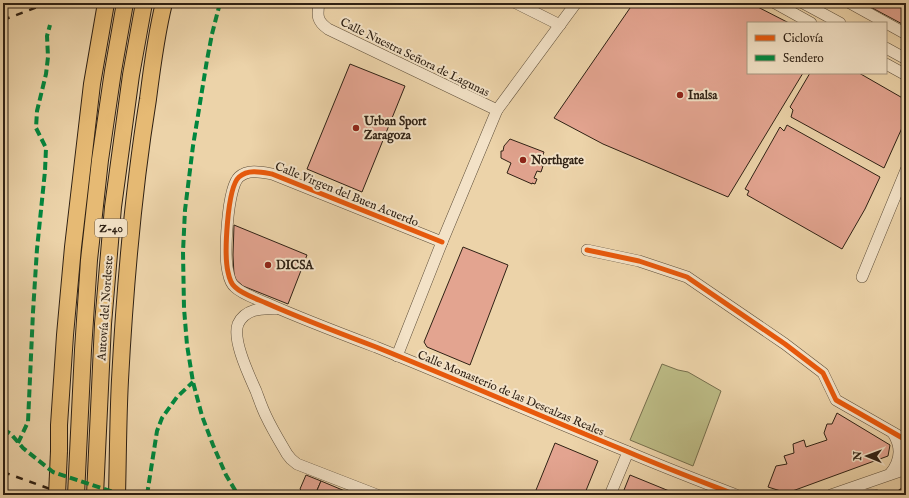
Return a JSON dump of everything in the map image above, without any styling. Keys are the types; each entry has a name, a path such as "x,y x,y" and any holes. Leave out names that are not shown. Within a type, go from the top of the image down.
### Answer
{"highway":[{"path":"57,495 59,425 65,335 92,84 106,3"},
{"name":"Autovía del Nordeste","path":"76,495 90,245 100,160 125,3"},
{"name":"Autovía del Nordeste","path":"95,495 103,324 113,208 131,75 144,3"},
{"path":"117,495 120,381 131,224 142,132 159,22 164,3"}],"street":[{"name":"Calle Nuestra Señora de Lagunas","path":"319,3 318,17 321,23 328,29 497,110"},
{"path":"516,3 560,25"},
{"path":"397,356 442,242 497,110 576,3"},
{"path":"775,3 810,22"},
{"path":"804,3 838,22"},
{"path":"850,3 884,22"},
{"path":"887,23 906,34"},
{"path":"887,49 906,59"},
{"path":"887,65 906,75"},
{"path":"862,277 906,170"},
{"name":"Calle Virgen del Buen Acuerdo","path":"279,309 241,292 231,282 228,273 226,264 227,219 234,184 238,178 244,174 252,171 272,174 442,242"},
{"path":"587,250 639,261 687,277 785,344 823,373 836,400 906,440"},
{"path":"279,309 258,309 251,311 241,318 237,329 238,344 242,356 266,416 287,454 297,464 377,495"},
{"name":"Calle Monasterio de las Descalzas Reales","path":"279,309 736,495"},
{"path":"890,474 895,469 900,449 898,440 893,432"},
{"path":"610,495 628,452"},
{"path":"832,494 906,469"},
{"path":"832,494 875,495"}],"shaded area":[{"path":"662,364 688,372 721,391 693,466 630,440"}],"building":[{"name":"Inalsa","path":"635,3 750,3 787,22 747,22 747,74 802,74 728,197 603,144 554,118 630,8"},
{"path":"863,3 906,3 906,26"},
{"name":"Urban Sport Zaragoza","path":"350,64 405,86 362,192 307,169"},
{"path":"809,74 861,74 906,100 906,119 884,168 791,117 793,110 790,107"},
{"path":"787,125 880,177 865,209 842,249 747,195 749,191 745,189 780,127 784,131"},
{"name":"Northgate","path":"510,139 544,152 539,165 543,166 541,172 537,171 534,178 537,179 535,184 507,173 511,163 501,158 501,151 503,151 504,146"},
{"name":"DICSA","path":"234,225 307,255 288,304 243,286 236,280 234,275 233,255"},
{"path":"463,247 508,265 470,365 427,347 424,342"},
{"path":"837,413 890,445 888,456 787,493 768,487 776,466 787,464 784,456 794,453 793,444 804,440 806,447 827,440 824,433 827,424 832,424"},
{"path":"555,443 598,461 585,493 589,495 534,495"},
{"path":"306,475 321,481 315,495 305,495 300,489"},
{"path":"630,475 679,495 622,495"},
{"path":"321,481 352,494 352,495 315,495"}],"railway":[{"path":"3,20 48,3"},
{"path":"3,472 67,495"}],"marked path":[{"path":"220,3 207,60 193,146 185,210 183,252 184,308 187,345 193,382 202,416 226,475 238,495"},
{"path":"18,443 28,422 37,249 46,148 36,128 37,111 46,74 48,57 47,36 50,25"},
{"path":"147,495 157,431 162,418 177,397 193,382"},
{"path":"3,429 11,434 23,448 53,472 122,495"}],"cycle path":[{"path":"442,242 272,174 250,172 239,177 235,184 229,207 226,252 229,276 232,284 238,290 250,296 654,463 736,495"},
{"path":"587,250 639,261 687,277 785,344 823,373 836,400 906,440"}],"place":[{"name":"Inalsa","path":"680,95"},
{"name":"Urban Sport Zaragoza","path":"356,128"},
{"name":"Northgate","path":"523,160"},
{"name":"DICSA","path":"268,265"}]}
